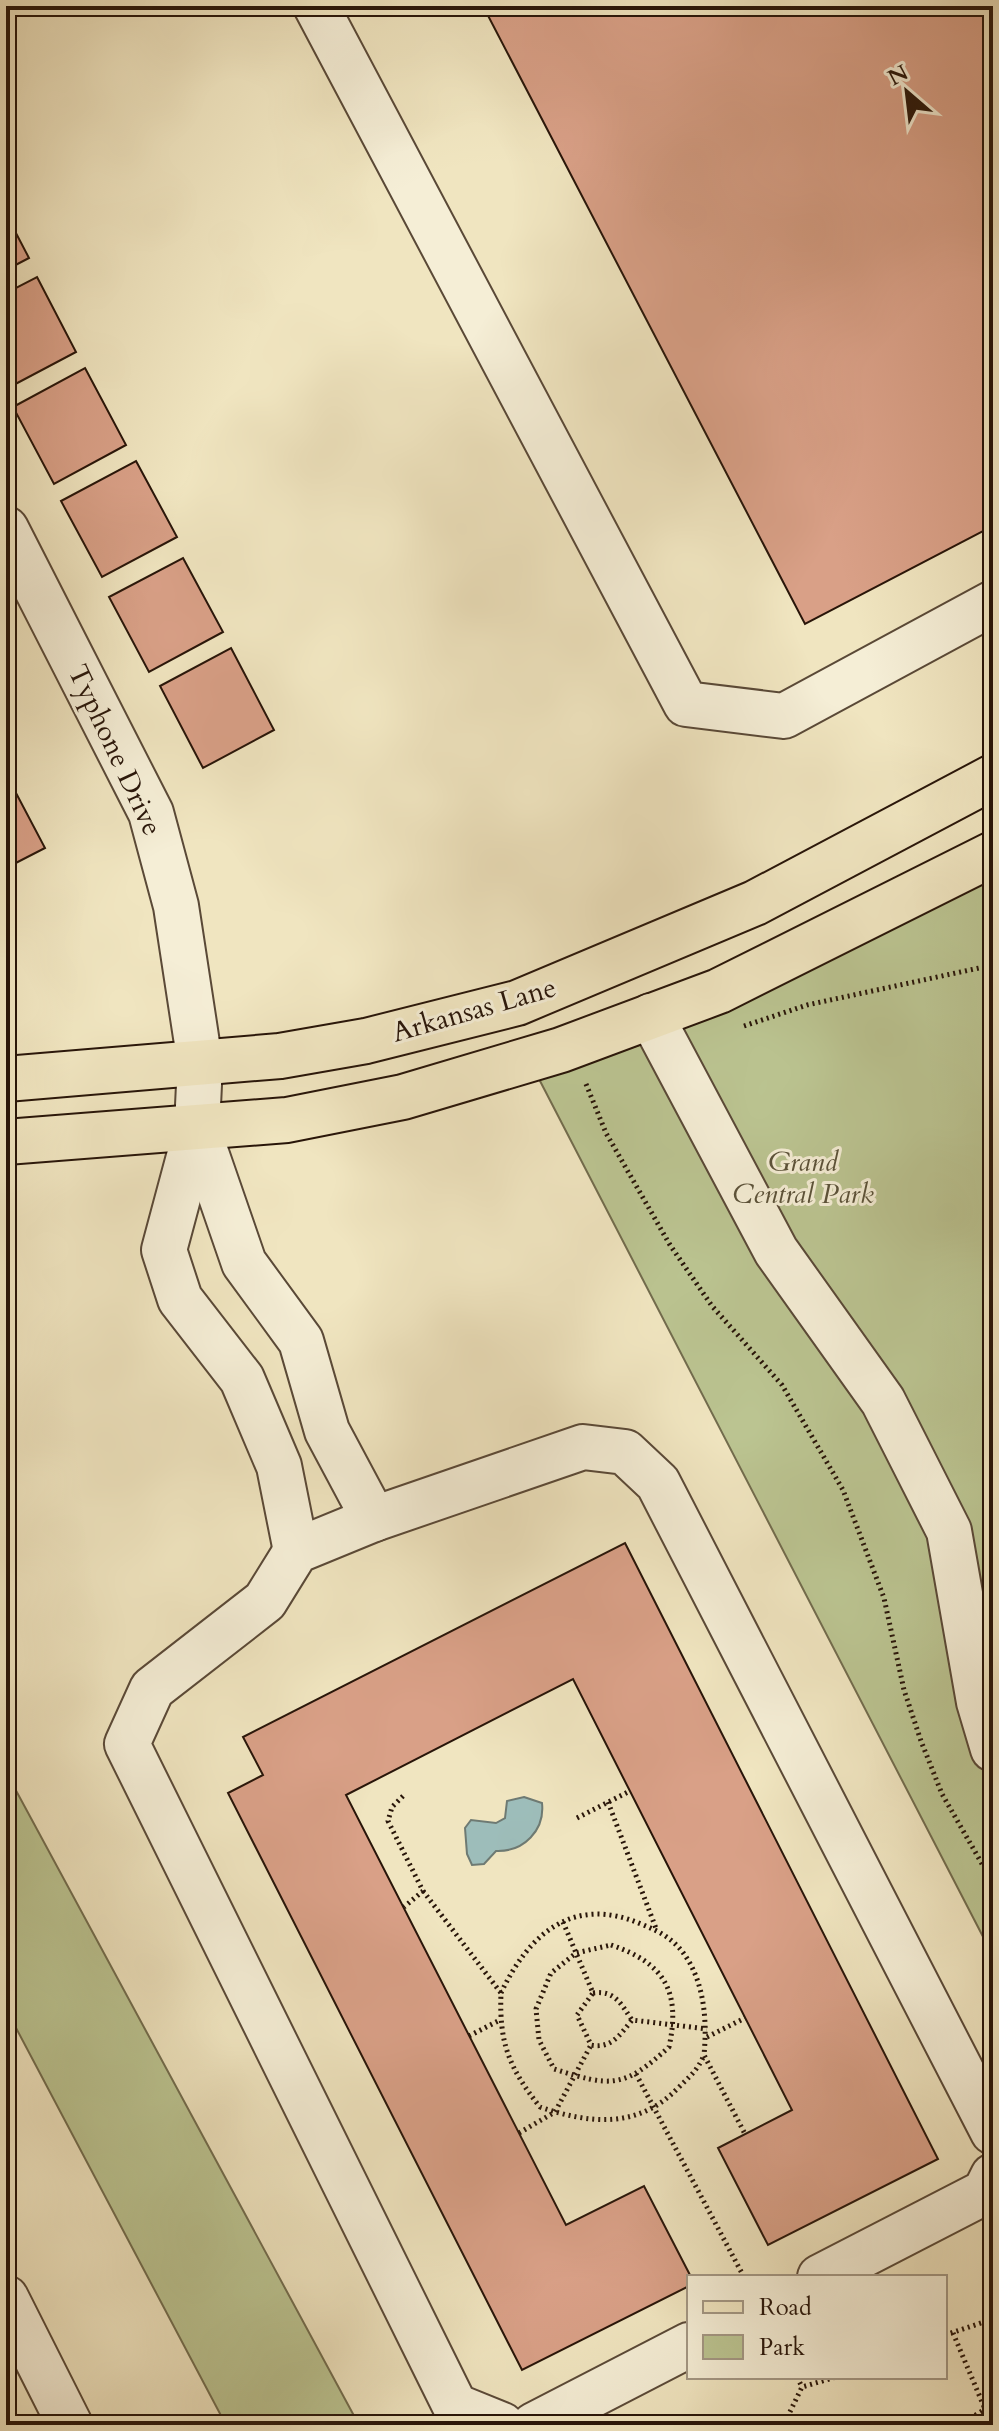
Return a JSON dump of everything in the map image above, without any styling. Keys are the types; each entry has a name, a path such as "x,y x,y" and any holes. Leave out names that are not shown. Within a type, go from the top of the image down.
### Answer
{"main road":[{"name":"Arkansas Lane","path":"6,1079 280,1056 366,1041 517,1003 755,903 993,777"},
{"path":"6,1142 287,1120 403,1097 561,1050 719,991 993,854"}],"street":[{"path":"316,6 686,704 784,716 993,603"},
{"name":"Typhone Drive","path":"6,529 151,813 176,906 200,1063 197,1127"},
{"path":"651,1016 776,1251 883,1401 975,1581 979,1702 993,1749"},
{"path":"197,1127 244,1263 301,1341 327,1431 374,1519"},
{"path":"197,1127 164,1250 180,1299 242,1379 279,1466 296,1551"},
{"path":"502,2425 455,2406 127,1744 152,1689 265,1601 296,1551 374,1519 583,1447 625,1452 658,1483 993,2132"},
{"path":"824,2275 985,2192 993,2176"},
{"path":"6,2298 20,2364 70,2425"},
{"path":"534,2425 687,2346"}],"path":[{"path":"739,1028 807,1005 993,965"},
{"path":"600,1077 586,1082 606,1133 670,1245 712,1306 782,1385 843,1490 884,1598 904,1690 921,1741 942,1794 993,1883"},
{"path":"577,1818 630,1791"},
{"path":"403,1796 392,1807 388,1821 423,1891 501,1993"},
{"path":"608,1802 645,1907 657,1931"},
{"path":"404,1907 423,1891"},
{"path":"593,1911 631,1919 667,1935 689,1961 701,1997 707,2029 704,2055 698,2069 656,2107 627,2119 597,2121 540,2107 507,2058 500,2020 501,1993 514,1967 536,1941 563,1922 593,1911"},
{"path":"563,1922 593,1993"},
{"path":"611,1945 641,1955 664,1978 673,2007 673,2025 669,2047 621,2082 554,2069 539,2040 536,2009 551,1973 576,1953 611,1945"},
{"path":"591,2045 577,2015 593,1993 605,1992 616,1997 632,2020 707,2029"},
{"path":"706,2038 745,2018"},
{"path":"469,2036 500,2020"},
{"path":"591,2045 601,2047 615,2041 632,2020"},
{"path":"519,2133 555,2112 591,2045"},
{"path":"704,2055 745,2134"},
{"path":"636,2074 743,2275"},
{"path":"947,2334 993,2319"},
{"path":"953,2333 993,2422"},
{"path":"798,2379 802,2387"},
{"path":"779,2425 785,2422 802,2387 829,2379"},
{"path":"960,2425 993,2405"}],"green space":[{"name":"Grand Central Park","path":"993,876 993,1956 539,1079 645,1043"},
{"path":"6,1772 359,2425 226,2425 6,2009"}],"water":[{"path":"524,1797 542,1803 540,1822 531,1838 515,1848 496,1851 484,1864 472,1865 467,1854 465,1828 471,1820 496,1823 505,1818 507,1801"}],"building":[{"path":"483,6 993,6 993,526 805,624"},
{"path":"6,214 29,258 6,270"},
{"path":"37,277 76,352 6,389 6,293"},
{"path":"85,368 126,445 54,484 13,407"},
{"path":"136,461 177,537 102,577 61,501"},
{"path":"183,558 223,632 149,672 109,597"},
{"path":"231,648 274,730 203,768 160,686"},
{"path":"6,774 45,848 6,868"},
{"path":"625,1543 938,2159 768,2245 718,2148 792,2110 573,1679 346,1795 566,2225 644,2186 690,2275 687,2275 687,2287 522,2370 228,1793 263,1775 243,1737"}]}
